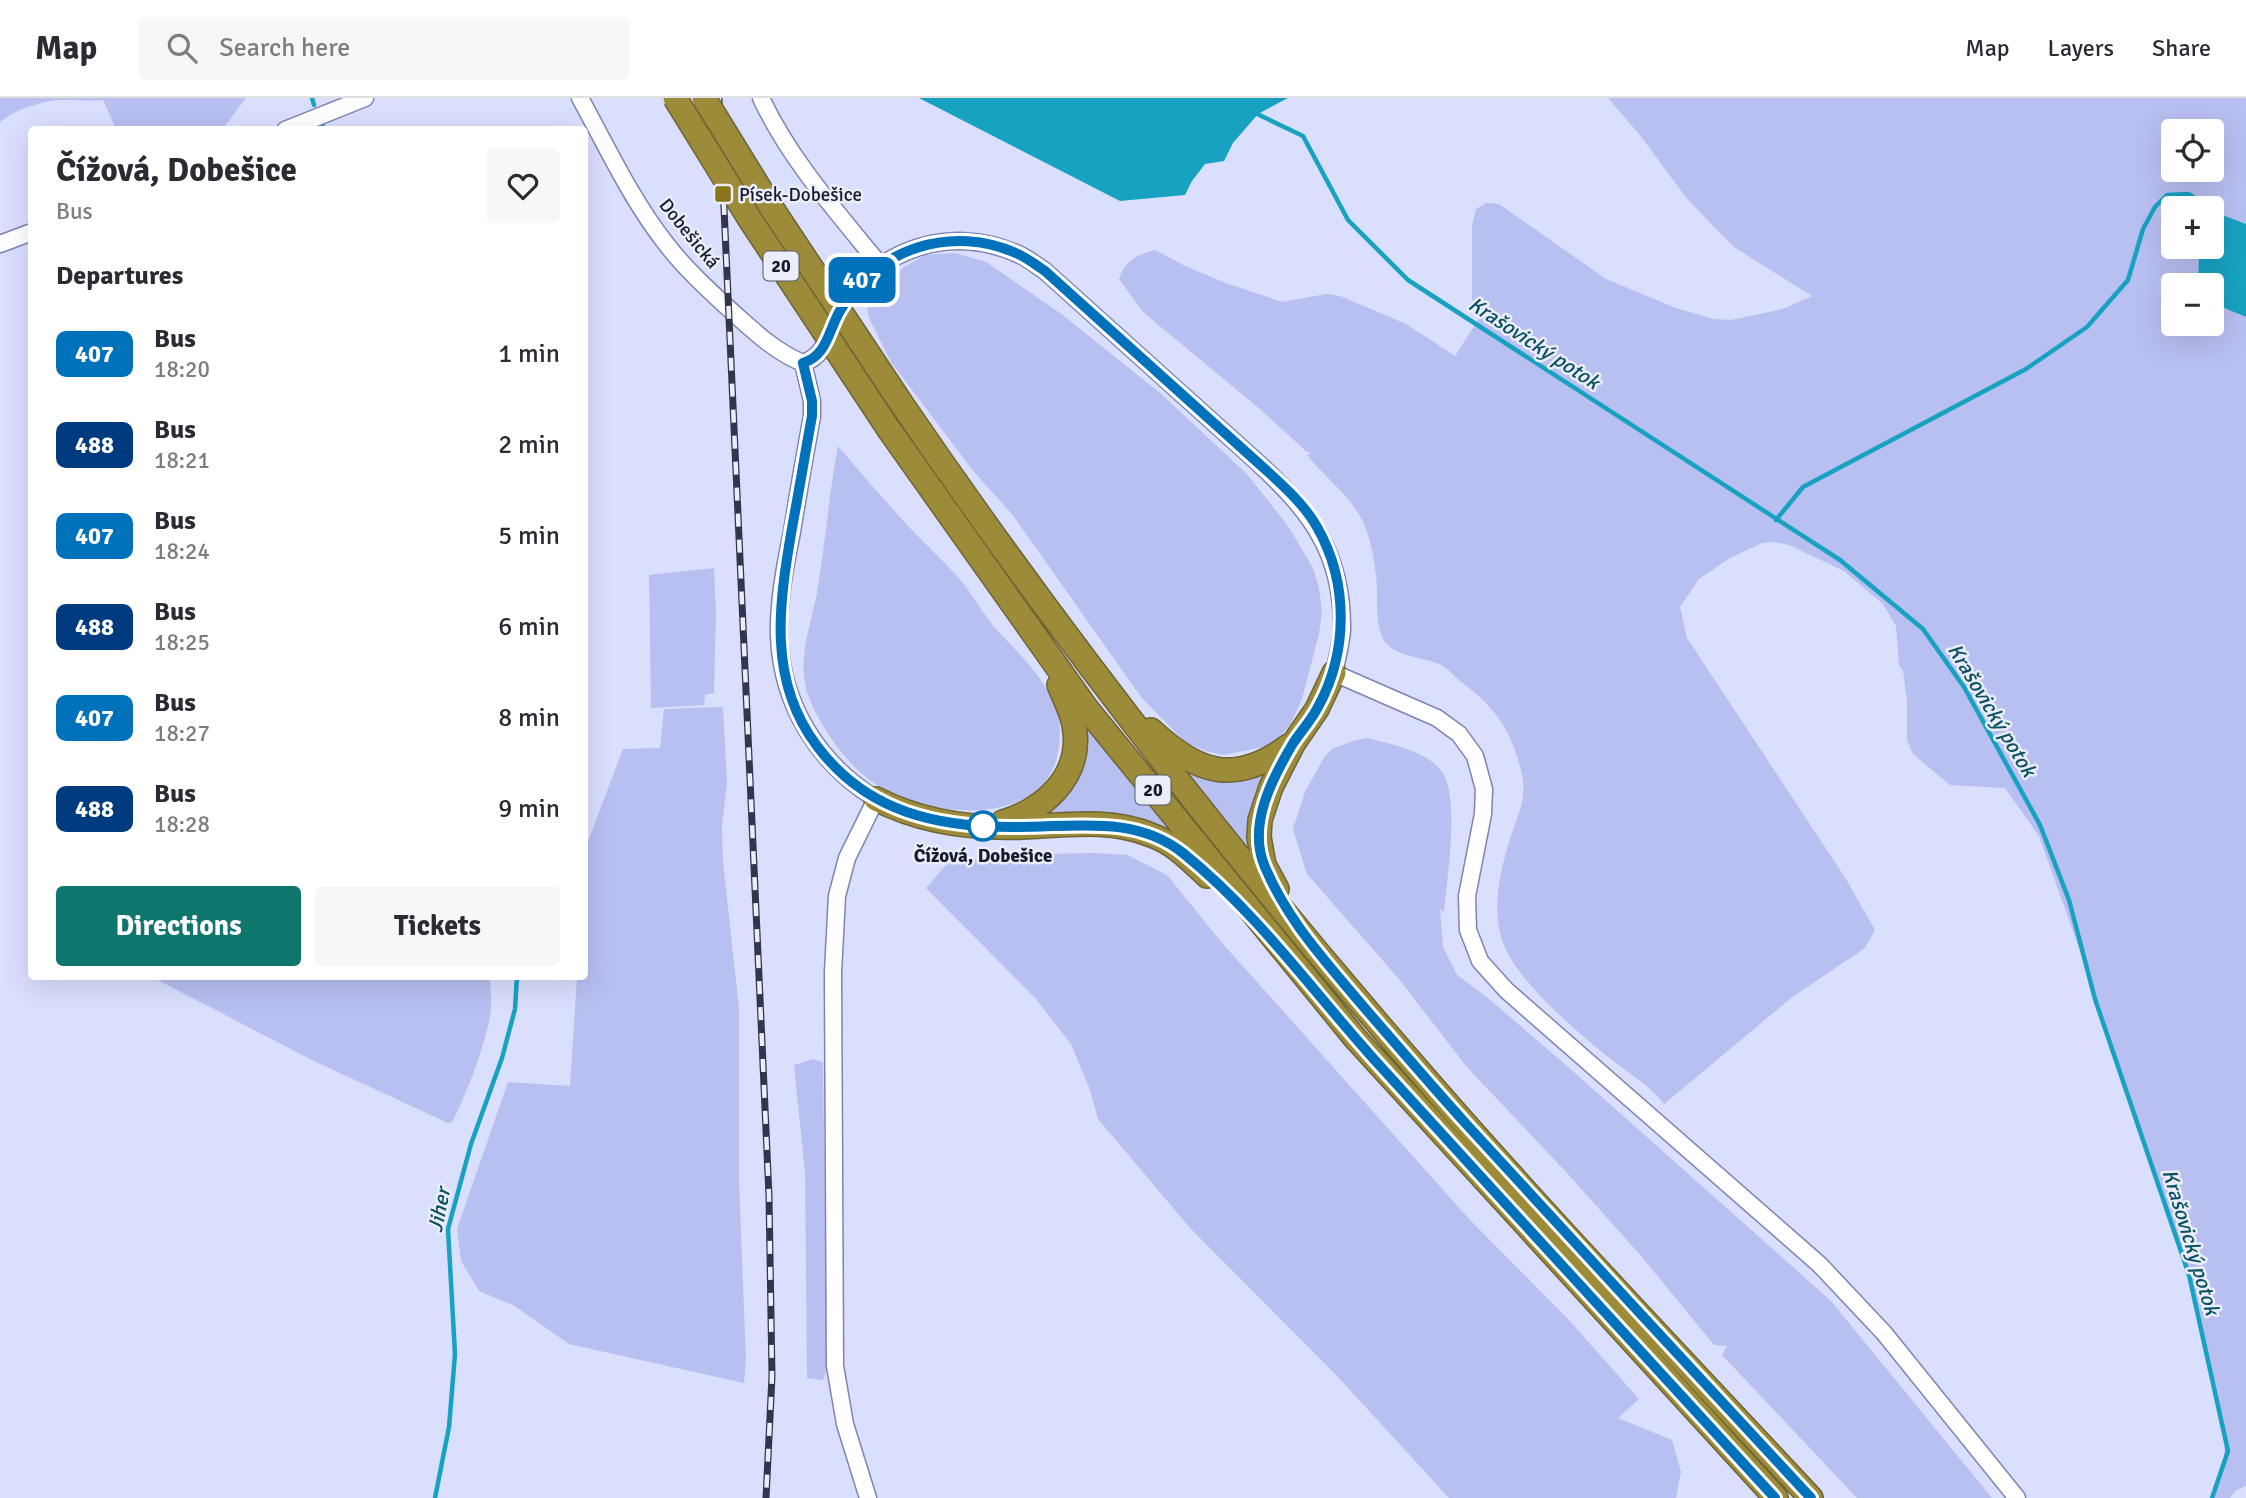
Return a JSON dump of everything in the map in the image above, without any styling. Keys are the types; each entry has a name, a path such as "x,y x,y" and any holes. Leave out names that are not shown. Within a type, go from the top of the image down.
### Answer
{"highway":[{"name":"20","path":"675,98 749,218 890,431 1087,709 1355,1038 1776,1498"},
{"name":"20","path":"704,98 771,207 901,403 1057,625 1177,781 1300,932 1434,1088 1811,1498"},
{"path":"982,826 1012,819 1046,802 1057,790 1071,763 1075,732 1072,716 1040,644"},
{"path":"1300,932 1264,865 1259,837 1265,803 1293,744 1317,709 1334,673"},
{"path":"1104,686 1175,752 1207,768 1237,769 1255,766 1293,744"},
{"path":"876,799 925,819 982,826 1094,824 1153,835 1183,853 1269,933"}],"street":[{"path":"295,126 365,98"},
{"name":"Dobešická","path":"580,98 643,210 667,245 760,337 790,358 803,363"},
{"path":"761,98 801,166 880,265"},
{"path":"0,244 28,234"},
{"path":"868,1498 845,1424 835,1366 833,972 837,895 842,873 853,842 876,799 847,779 813,742 789,693 780,655 779,616 812,416 812,401 803,363 814,360 821,353 841,308 854,289 880,265 897,254 933,242 950,240 987,244 1018,254 1045,271 1290,492 1317,527 1331,559 1341,599 1342,633 1334,673 1437,718 1459,734 1475,756 1484,789 1483,814 1467,896 1468,930 1480,961 1506,990 1564,1042 1820,1265 1884,1333 2017,1498"}],"shaded area":[{"path":"0,98 246,98 225,126 115,126 103,100 58,100 43,103 20,110 0,122"},
{"path":"919,98 1288,98 1258,114 1233,143 1224,161 1205,164 1185,195 1120,201"},
{"path":"1608,98 2246,98 2246,224 2224,216 2224,196 2161,196 2161,259 2199,259 2198,273 2161,273 2161,336 2224,336 2224,308 2246,317 2246,1486 2235,1491 2230,1498 2212,1498 2222,1475 2226,1434 2193,1292 2098,1001 2039,836 2005,788 1950,785 1913,754 1907,740 1907,701 1903,671 1899,665 1896,626 1883,604 1844,571 1789,545 1774,542 1762,543 1730,558 1699,579 1680,607 1687,638 1846,879 1875,930 1865,948 1791,998 1664,1104 1553,1009 1526,979 1506,950 1498,922 1498,893 1503,864 1521,806 1523,783 1518,759 1501,721 1445,667 1397,651 1386,643 1379,628 1373,555 1357,511 1307,455 1311,453 1144,313 1119,279 1132,259 1155,250 1226,283 1282,302 1326,294 1340,296 1406,324 1455,356 1482,314 1472,300 1472,225 1476,209 1486,203 1499,204 1606,279 1676,308 1714,319 1731,320 1783,309 1812,296 1734,247 1688,200 1639,134"},
{"path":"2224,216 2246,224 2246,317 2224,308 2224,273 2198,273 2199,259 2224,259"},
{"path":"955,253 986,262 1060,313 1160,393 1247,474 1288,526 1313,568 1322,612 1302,699 1290,725 1272,745 1224,755 1185,742 1141,697 1012,514 974,472 891,362 869,318 867,308 875,294 904,267 926,255"},
{"path":"838,446 899,516 963,583 992,625 1032,669 1047,690 1058,715 1059,748 1049,777 1032,794 1009,805 983,810 955,810 901,798 880,787 857,769 836,745 819,718 804,680 804,655 817,593"},
{"path":"714,568 714,693 705,695 704,705 651,708 649,575"},
{"path":"723,707 727,783 722,825 723,861 739,1009 739,1181 746,1360 744,1383 569,1344 513,1305 479,1291 461,1261 457,1229 508,1082 570,1086 577,980 588,980 588,841 623,749 660,748 664,709"},
{"path":"1082,719 1171,833 1035,819"},
{"path":"1367,738 1421,755 1444,775 1451,804 1451,822 1444,912 1440,909 1443,947 1457,975 1488,998 1575,1073 1831,1301 1992,1498 1857,1498 1722,1355 1727,1346 1714,1345 1642,1257 1466,1066 1399,979 1307,874 1293,829 1305,792 1325,756 1332,749"},
{"path":"1277,763 1255,858 1180,765"},
{"path":"1050,854 1127,855 1167,875 1223,944 1470,1220 1568,1319 1639,1399 1618,1418 1672,1440 1681,1472 1676,1498 1449,1498 1338,1377 1190,1228 1098,1119 1089,1087 1071,1044 1036,999 926,888 945,866 959,858 1002,862"},
{"path":"158,980 490,980 491,1009 486,1036 470,1083 452,1122 448,1123 314,1061"},
{"path":"813,1059 823,1062 827,1368 823,1380 807,1378 805,1173 794,1065"}],"waterway":[{"name":"Jiher","path":"312,98 314,105"},
{"name":"Krašovický potok","path":"1253,112 1303,136 1348,220 1408,280 1840,560 1923,629 1964,687 2040,825 2069,900 2095,999 2189,1275 2228,1451 2212,1498"},
{"path":"2166,196 2192,196"},
{"path":"1776,520 1803,487 2026,369 2087,327 2128,280 2143,229 2161,201"},
{"name":"Jiher","path":"435,1498 449,1427 455,1354 448,1229 471,1144 502,1058 515,1009 517,980"}],"railway":[{"path":"719,98 769,1196 772,1376 766,1498"}],"bus line":[{"name":"407","path":"1775,1498 1355,1038 1269,933 1183,853 1153,835 1112,826 982,826 925,819 888,805 861,790 835,768 813,742 789,693 780,655 779,635 785,571 812,416 812,401 803,363 814,360 821,353 841,308 854,289 880,265 897,254 933,242 950,240 987,244 1018,254 1045,271 1290,492 1317,527 1331,559 1341,599 1342,633 1334,673 1317,709 1293,744 1265,803 1259,837 1264,865 1300,932 1417,1069 1811,1498"}],"place":[{"name":"Písek-Dobešice","path":"723,194"},
{"name":"Čížová, Dobešice","path":"983,826"}]}
